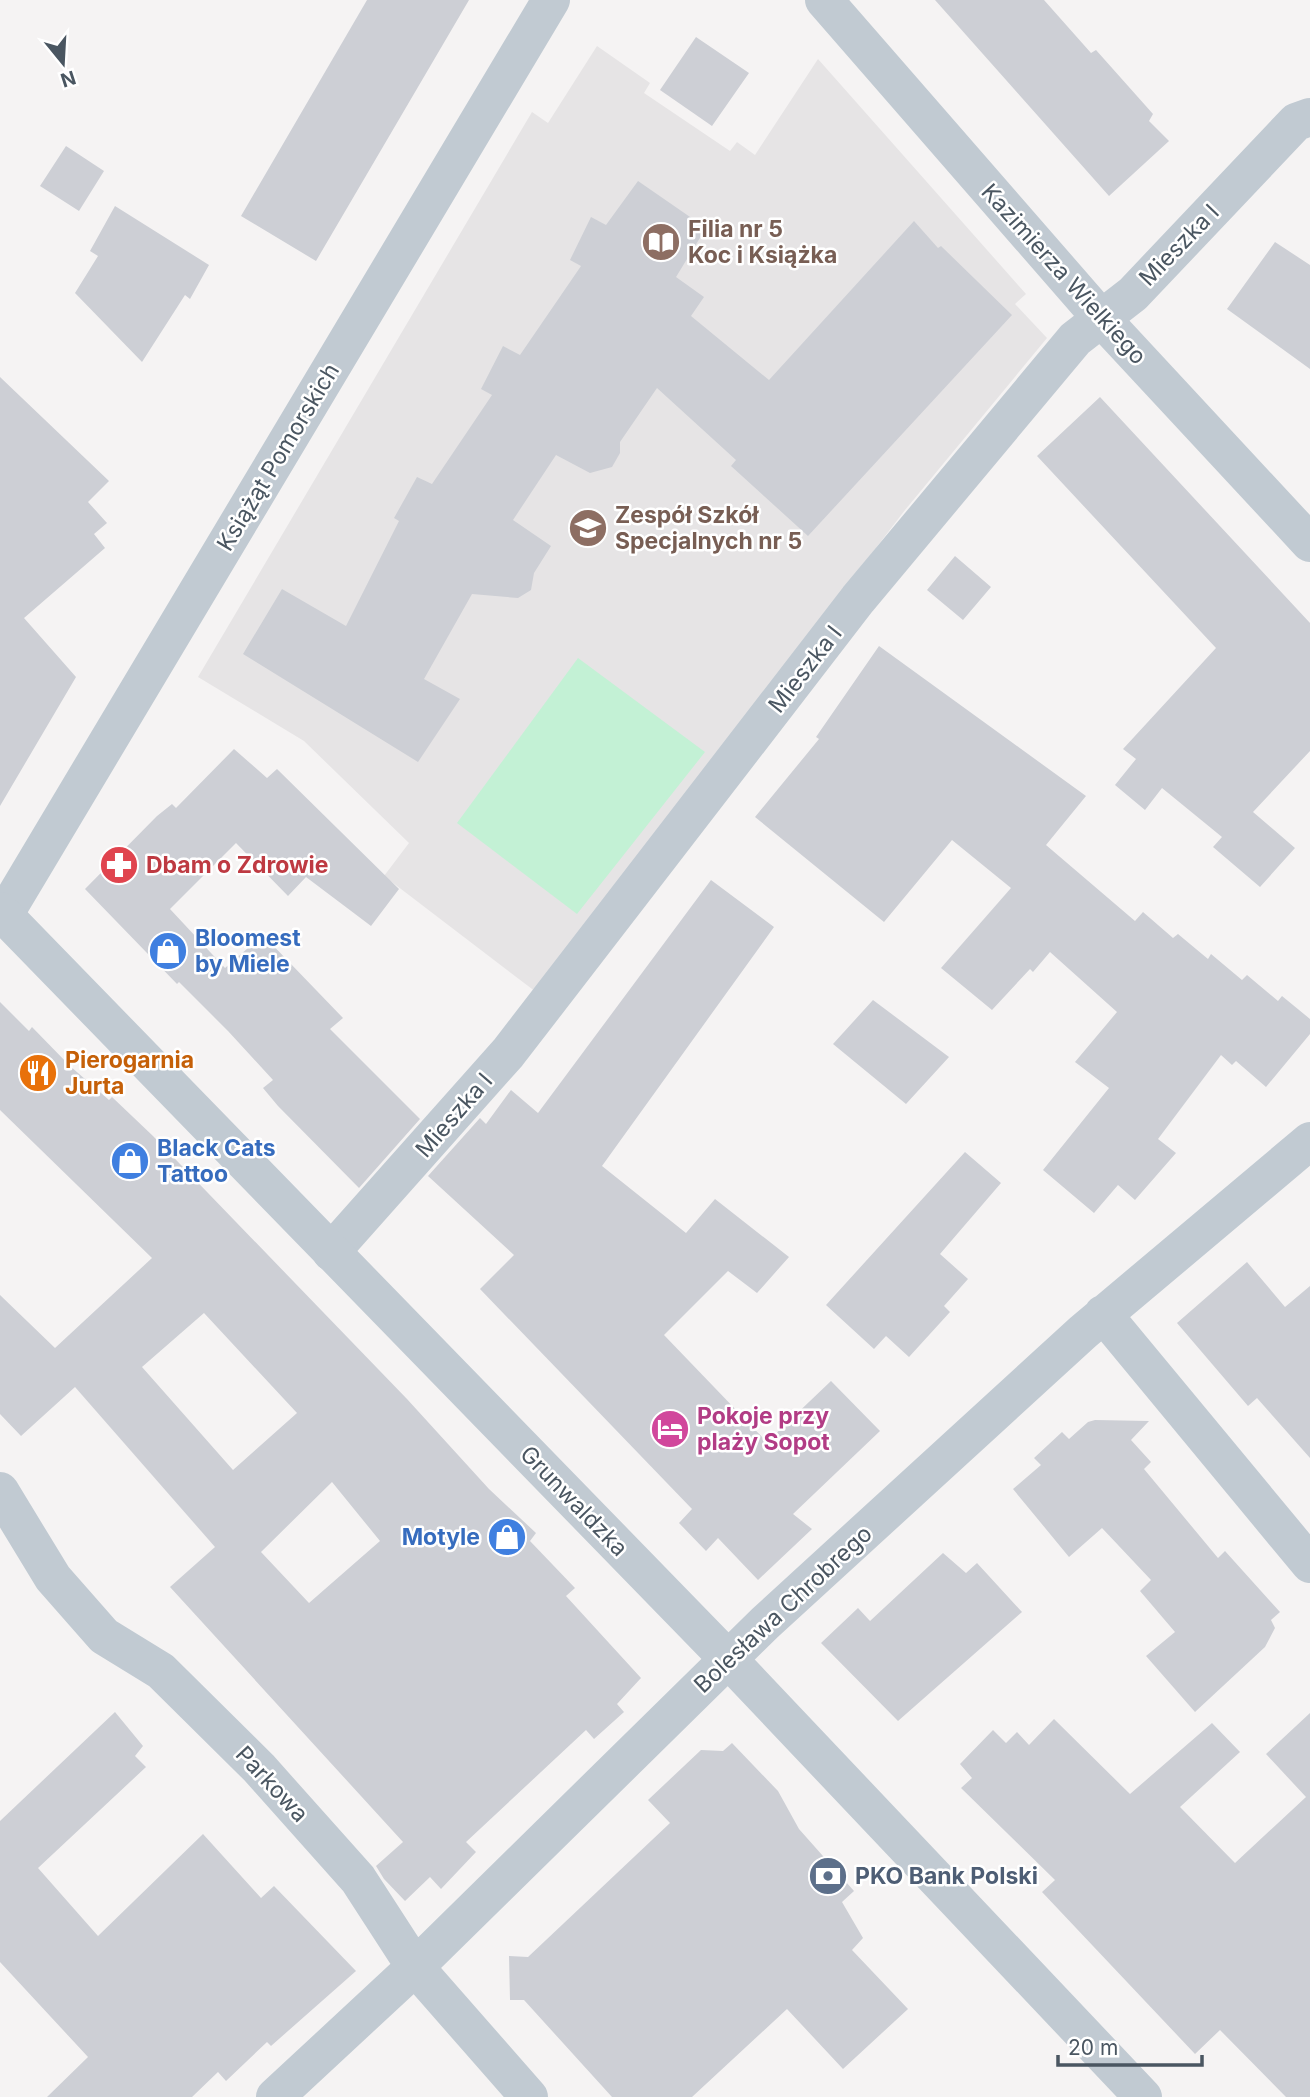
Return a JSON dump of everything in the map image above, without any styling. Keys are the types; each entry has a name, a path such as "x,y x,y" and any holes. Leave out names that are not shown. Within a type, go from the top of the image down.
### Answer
{"street":[{"name":"Książąt Pomorskich","path":"2,913 551,0"},
{"name":"Kazimierza Wielkiego","path":"824,0 1101,318 1310,543"},
{"name":"Mieszka I","path":"331,1252 494,1070 858,599 1075,339 1133,294 1296,122 1310,117"},
{"name":"Grunwaldzka","path":"2,913 728,1659 1143,2097"},
{"name":"Bolesława Chrobrego","path":"275,2097 415,1967 728,1659 1103,1314 1310,1142"},
{"path":"1103,1314 1310,1564"},
{"name":"Parkowa","path":"0,1490 53,1578 104,1636 161,1671 260,1768 358,1880 415,1967 529,2097"}],"shaded area":[{"name":"Zespół Szkół Specjalnych nr 5","path":"597,46 650,83 644,93 730,151 737,142 755,155 818,59 1026,294 1015,304 1047,338 905,510 536,992 384,876 409,843 304,741 198,677 532,112 548,123"}],"green space":[{"path":"578,658 705,752 577,914 457,823"}],"building":[{"path":"367,0 469,0 316,261 241,216"},
{"path":"935,0 1044,0 1091,53 1096,50 1153,114 1149,121 1169,141 1109,196"},
{"path":"696,37 749,73 712,126 660,90"},
{"path":"66,146 104,171 79,211 40,186"},
{"path":"638,181 706,228 676,277 704,297 691,316 769,380 914,221 938,248 941,246 1012,315 808,536 731,466 736,460 657,388 620,442 620,453 612,467 590,473 556,455 513,520 551,546 534,573 531,590 518,598 472,594 424,679 460,699 418,762 243,654 282,589 346,626 399,521 394,518 417,477 432,484 492,395 481,389 503,346 520,355 581,266 570,260 591,217 606,225"},
{"path":"115,206 209,265 190,299 185,295 142,362 75,293 98,256 90,251"},
{"path":"1275,242 1310,265 1310,369 1227,309"},
{"path":"0,377 109,481 88,502 107,523 94,534 105,548 24,618 76,677 0,806"},
{"path":"1100,397 1310,623 1310,751 1253,812 1295,848 1260,887 1213,847 1222,837 1162,788 1145,810 1115,785 1136,759 1123,749 1216,648 1037,456"},
{"path":"955,556 991,587 963,620 927,590"},
{"path":"879,646 1086,796 1046,845 1135,921 1143,912 1173,938 1178,934 1208,959 1211,954 1242,980 1247,975 1278,1001 1282,996 1310,1019 1310,1034 1266,1087 1236,1061 1232,1065 1221,1055 1158,1139 1176,1153 1135,1200 1118,1185 1094,1213 1043,1170 1109,1088 1075,1062 1117,1012 1050,952 1033,972 1030,969 992,1010 941,968 1011,888 952,840 884,922 755,817 819,739 816,737"},
{"path":"234,749 267,778 277,769 399,889 371,926 306,877 288,896 236,843 170,909 225,968 263,935 343,1018 330,1029 420,1119 359,1188 263,1088 273,1080 228,1031 179,982 177,984 85,889 157,816 172,804 176,808"},
{"path":"711,880 774,927 602,1166 686,1233 715,1199 789,1257 757,1293 728,1271 664,1335 767,1442 831,1381 880,1431 793,1514 812,1529 758,1580 718,1538 706,1551 679,1523 692,1509 480,1289 514,1255 428,1176 480,1118 486,1124 511,1090 538,1113"},
{"path":"873,1000 949,1057 906,1104 833,1044"},
{"path":"0,1002 29,1031 32,1027 70,1066 109,1100 112,1097 153,1136 407,1399 489,1489 536,1533 530,1541 575,1588 566,1596 641,1678 617,1704 624,1712 594,1739 586,1730 466,1842 476,1852 441,1889 430,1877 405,1901 384,1879 376,1866 403,1842 170,1587 215,1547 75,1387 21,1436 0,1414 0,1295 55,1348 152,1258 0,1110","holes":["204,1313 297,1413 233,1470 142,1367","332,1482 380,1541 309,1603 261,1552"]},
{"path":"965,1152 1001,1183 940,1254 968,1279 944,1306 950,1312 909,1357 886,1336 874,1349 826,1305"},
{"path":"1247,1262 1285,1307 1310,1286 1310,1458 1257,1398 1248,1406 1177,1323"},
{"path":"1149,1421 1131,1440 1151,1462 1144,1469 1218,1558 1225,1551 1280,1612 1271,1620 1275,1628 1265,1647 1195,1712 1146,1656 1175,1632 1140,1591 1151,1580 1102,1528 1069,1557 1013,1489 1041,1465 1034,1458 1062,1432 1069,1439 1088,1422"},
{"path":"943,1553 966,1573 977,1563 1022,1612 898,1721 821,1643 858,1608 870,1621"},
{"path":"115,1712 143,1746 135,1756 146,1767 38,1868 98,1936 203,1834 261,1898 274,1886 356,1971 271,2046 267,2042 226,2081 218,2072 192,2097 47,2097 88,2057 0,1962 0,1821"},
{"path":"1310,1713 1310,2097 1286,2097 1220,2030 1195,2054 1042,1892 1055,1880 961,1788 972,1778 960,1764 993,1730 1006,1743 1017,1732 1029,1745 1054,1719 1130,1794 1212,1723 1240,1752 1180,1807 1235,1863 1306,1797 1266,1754"},
{"path":"732,1743 778,1791 799,1829 854,1891 842,1902 863,1938 852,1950 908,2009 843,2069 787,2009 692,2097 612,2097 524,2000 510,2000 509,1956 528,1957 670,1823 648,1800 701,1750 723,1751"}],"place":[{"name":"Filia nr 5 Koc i Książka","path":"661,242"},
{"name":"Zespół Szkół Specjalnych nr 5","path":"588,528"},
{"name":"Dbam o Zdrowie","path":"119,865"},
{"name":"Bloomest by Miele","path":"168,951"},
{"name":"Pierogarnia Jurta","path":"38,1073"},
{"name":"Black Cats Tattoo","path":"130,1161"},
{"name":"Pokoje przy plaży Sopot","path":"670,1429"},
{"name":"Motyle","path":"507,1537"},
{"name":"PKO Bank Polski","path":"828,1876"}]}
